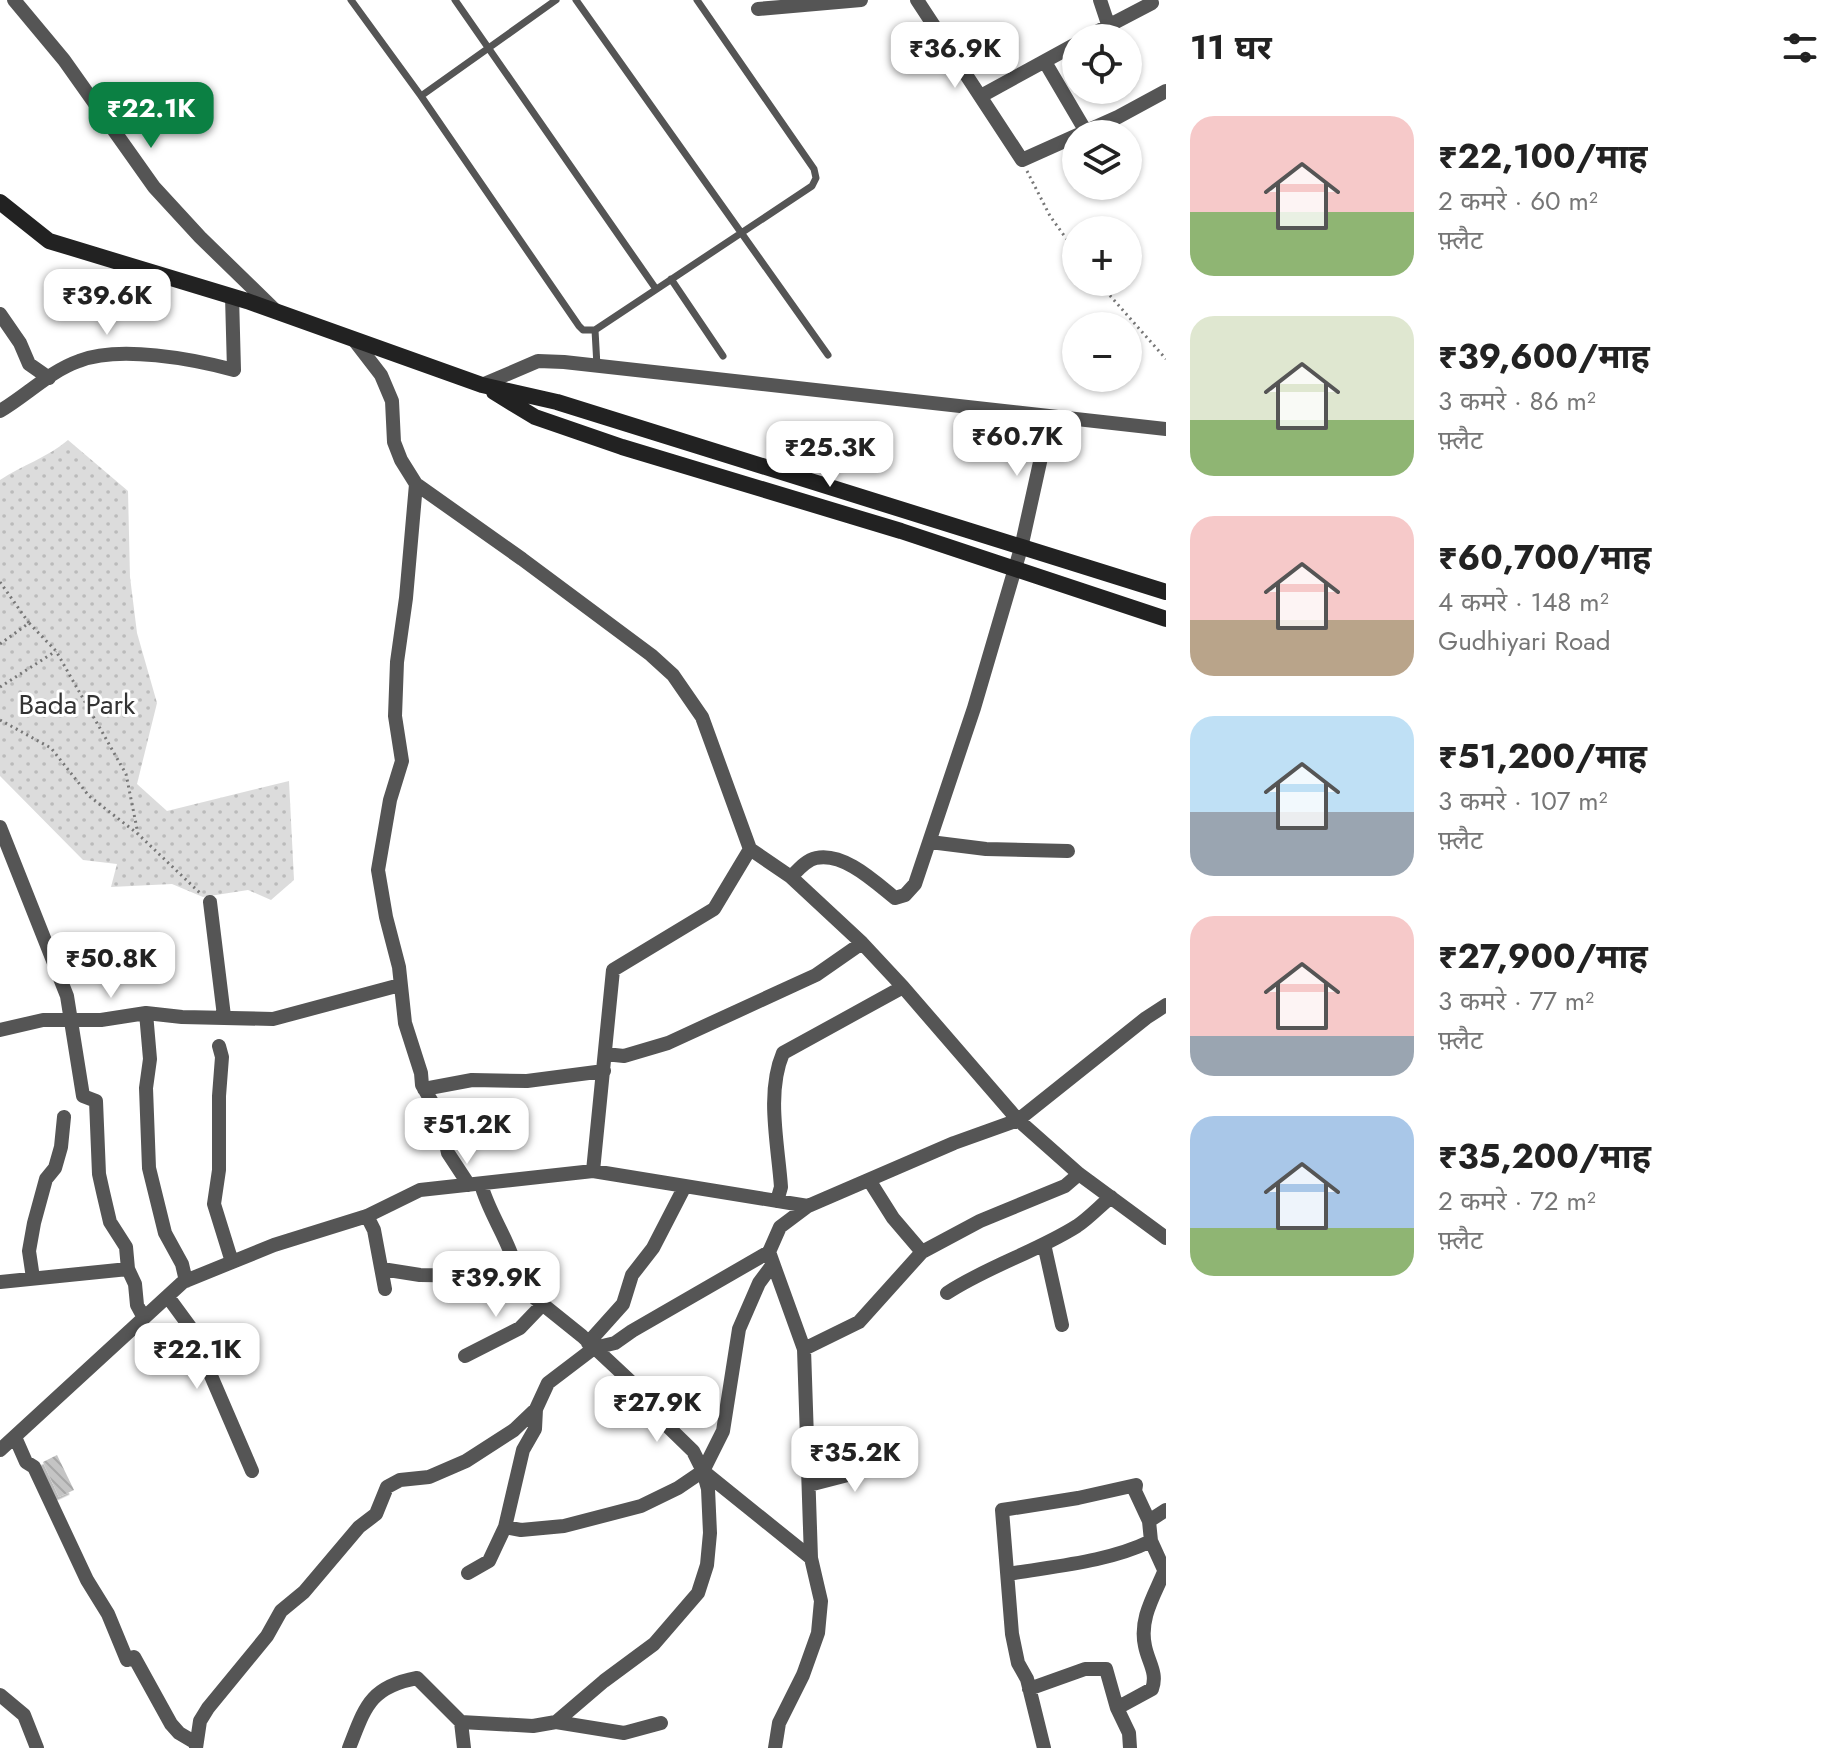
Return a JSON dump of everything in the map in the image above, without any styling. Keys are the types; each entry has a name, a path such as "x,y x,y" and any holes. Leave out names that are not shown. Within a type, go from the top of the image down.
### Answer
{"street":[{"path":"14,0 64,60 154,187 200,237 277,311"},
{"path":"758,9 861,0"},
{"path":"917,0 1022,160 1062,141"},
{"path":"1100,0 1108,24 1152,3"},
{"path":"981,96 1062,52"},
{"path":"1045,62 1079,120"},
{"path":"1110,120 1166,91"},
{"path":"0,202 49,241 232,296 482,385 557,402 1166,592"},
{"path":"0,411 79,360 135,355 191,360 234,370 232,296"},
{"path":"0,314 20,343 29,364 49,378"},
{"path":"354,340 381,375 387,388 392,401 394,442 416,484 534,568 651,655 673,675 702,717 750,849 791,877 862,943 1018,1120 1079,1174 1166,1238"},
{"path":"482,385 538,361 1166,429"},
{"path":"482,385 535,417 622,447 901,531 1166,619"},
{"path":"791,877 808,861 818,857 833,858 873,880 895,898 905,895 915,884 974,708 1015,569 1050,417"},
{"path":"416,484 397,662 395,716 402,761 390,800 378,870 399,967 405,1023 424,1089 439,1114 448,1153 485,1199 514,1263 518,1288"},
{"path":"0,827 67,996 83,1096 96,1101 99,1174 110,1222 126,1247 137,1305 144,1318"},
{"path":"930,842 986,849 1068,851"},
{"path":"593,1171 613,970 714,909 750,849"},
{"path":"210,902 224,1016"},
{"path":"605,1054 624,1056 668,1043 816,975 862,943"},
{"path":"0,1030 43,1020 101,1020 146,1013 273,1019 400,985"},
{"path":"777,1201 781,1187 776,1069 783,1053 903,987"},
{"path":"505,1527 521,1530 564,1526 641,1506 678,1488 703,1471 723,1431 739,1329 771,1258 780,1227 808,1206 954,1143 1018,1120 1166,1005"},
{"path":"146,1013 150,1059 146,1088 149,1168 165,1233 182,1264 186,1281"},
{"path":"219,1046 222,1057 219,1170 214,1204 232,1262"},
{"path":"424,1089 472,1080 527,1081 604,1071"},
{"path":"33,1278 29,1251 34,1223 46,1179 55,1168 61,1147 64,1117"},
{"path":"0,1450 186,1281 274,1245 367,1216 420,1190 593,1171 808,1206"},
{"path":"804,1349 859,1322 922,1252 980,1221 1065,1186 1079,1174"},
{"path":"869,1180 893,1218 922,1252"},
{"path":"15,1437 26,1462 34,1467 87,1580 108,1614 127,1660 134,1657 171,1724 196,1746 200,1721 208,1708 267,1636 281,1611 304,1592 359,1527 376,1514 387,1487 400,1480 429,1477 466,1461 514,1430 536,1409 548,1383 591,1345 623,1304 632,1275 653,1248 685,1186"},
{"path":"947,1293 968,1279 989,1272 1079,1225 1111,1197"},
{"path":"367,1216 374,1230 385,1289"},
{"path":"1044,1244 1062,1325"},
{"path":"591,1345 615,1343 632,1331 771,1258"},
{"path":"771,1258 804,1349 811,1558 821,1601 818,1633 803,1675 779,1723 775,1748"},
{"path":"0,1282 128,1269"},
{"path":"382,1269 420,1275 484,1276 504,1280 518,1288 543,1304 643,1393 656,1415 693,1451 703,1471 708,1489 710,1533 707,1565 698,1593 654,1644 556,1722"},
{"path":"168,1297 190,1327 252,1471"},
{"path":"465,1356 520,1328 543,1304"},
{"path":"468,1573 489,1561 505,1527 523,1450 535,1429 536,1409"},
{"path":"809,1485 849,1476 888,1459"},
{"path":"703,1471 811,1558"},
{"path":"1044,1748 1012,1634 1002,1510 1136,1485 1135,1491 1149,1521 1151,1541 1165,1573 1145,1616 1145,1647 1156,1679 1152,1689 1117,1708"},
{"path":"1149,1521 1166,1510"},
{"path":"1008,1574 1100,1558 1133,1550 1151,1541"},
{"path":"1029,1689 1085,1669 1106,1669 1117,1708 1129,1733 1130,1748"},
{"path":"349,1748 367,1704 380,1692 417,1678 461,1722 464,1748"},
{"path":"1,1698 24,1715 37,1748"},
{"path":"461,1722 533,1726 556,1722 624,1733 661,1723"}],"lane":[{"path":"351,0 583,330 595,330 812,186 816,178 814,169 779,116 697,0"},
{"path":"455,0 656,289"},
{"path":"421,96 556,0"},
{"path":"576,0 828,355"},
{"path":"671,279 723,356"},
{"path":"595,330 597,366"}],"path":[{"path":"1022,160 1050,216 1062,233"},
{"path":"1110,296 1166,359"},
{"path":"0,582 29,623 56,651 126,774 138,834"},
{"path":"0,644 29,623"},
{"path":"0,687 56,651"},
{"path":"0,720 51,748 89,796 138,834 210,902"}],"green space":[{"name":"Bada Park","path":"68,440 128,491 130,577 137,633 157,703 137,784 167,811 289,781 294,880 271,900 248,890 203,897 172,884 111,887 117,864 83,860 0,776 0,480"}],"building":[{"path":"57,1455 74,1490 59,1497 43,1462"}]}
